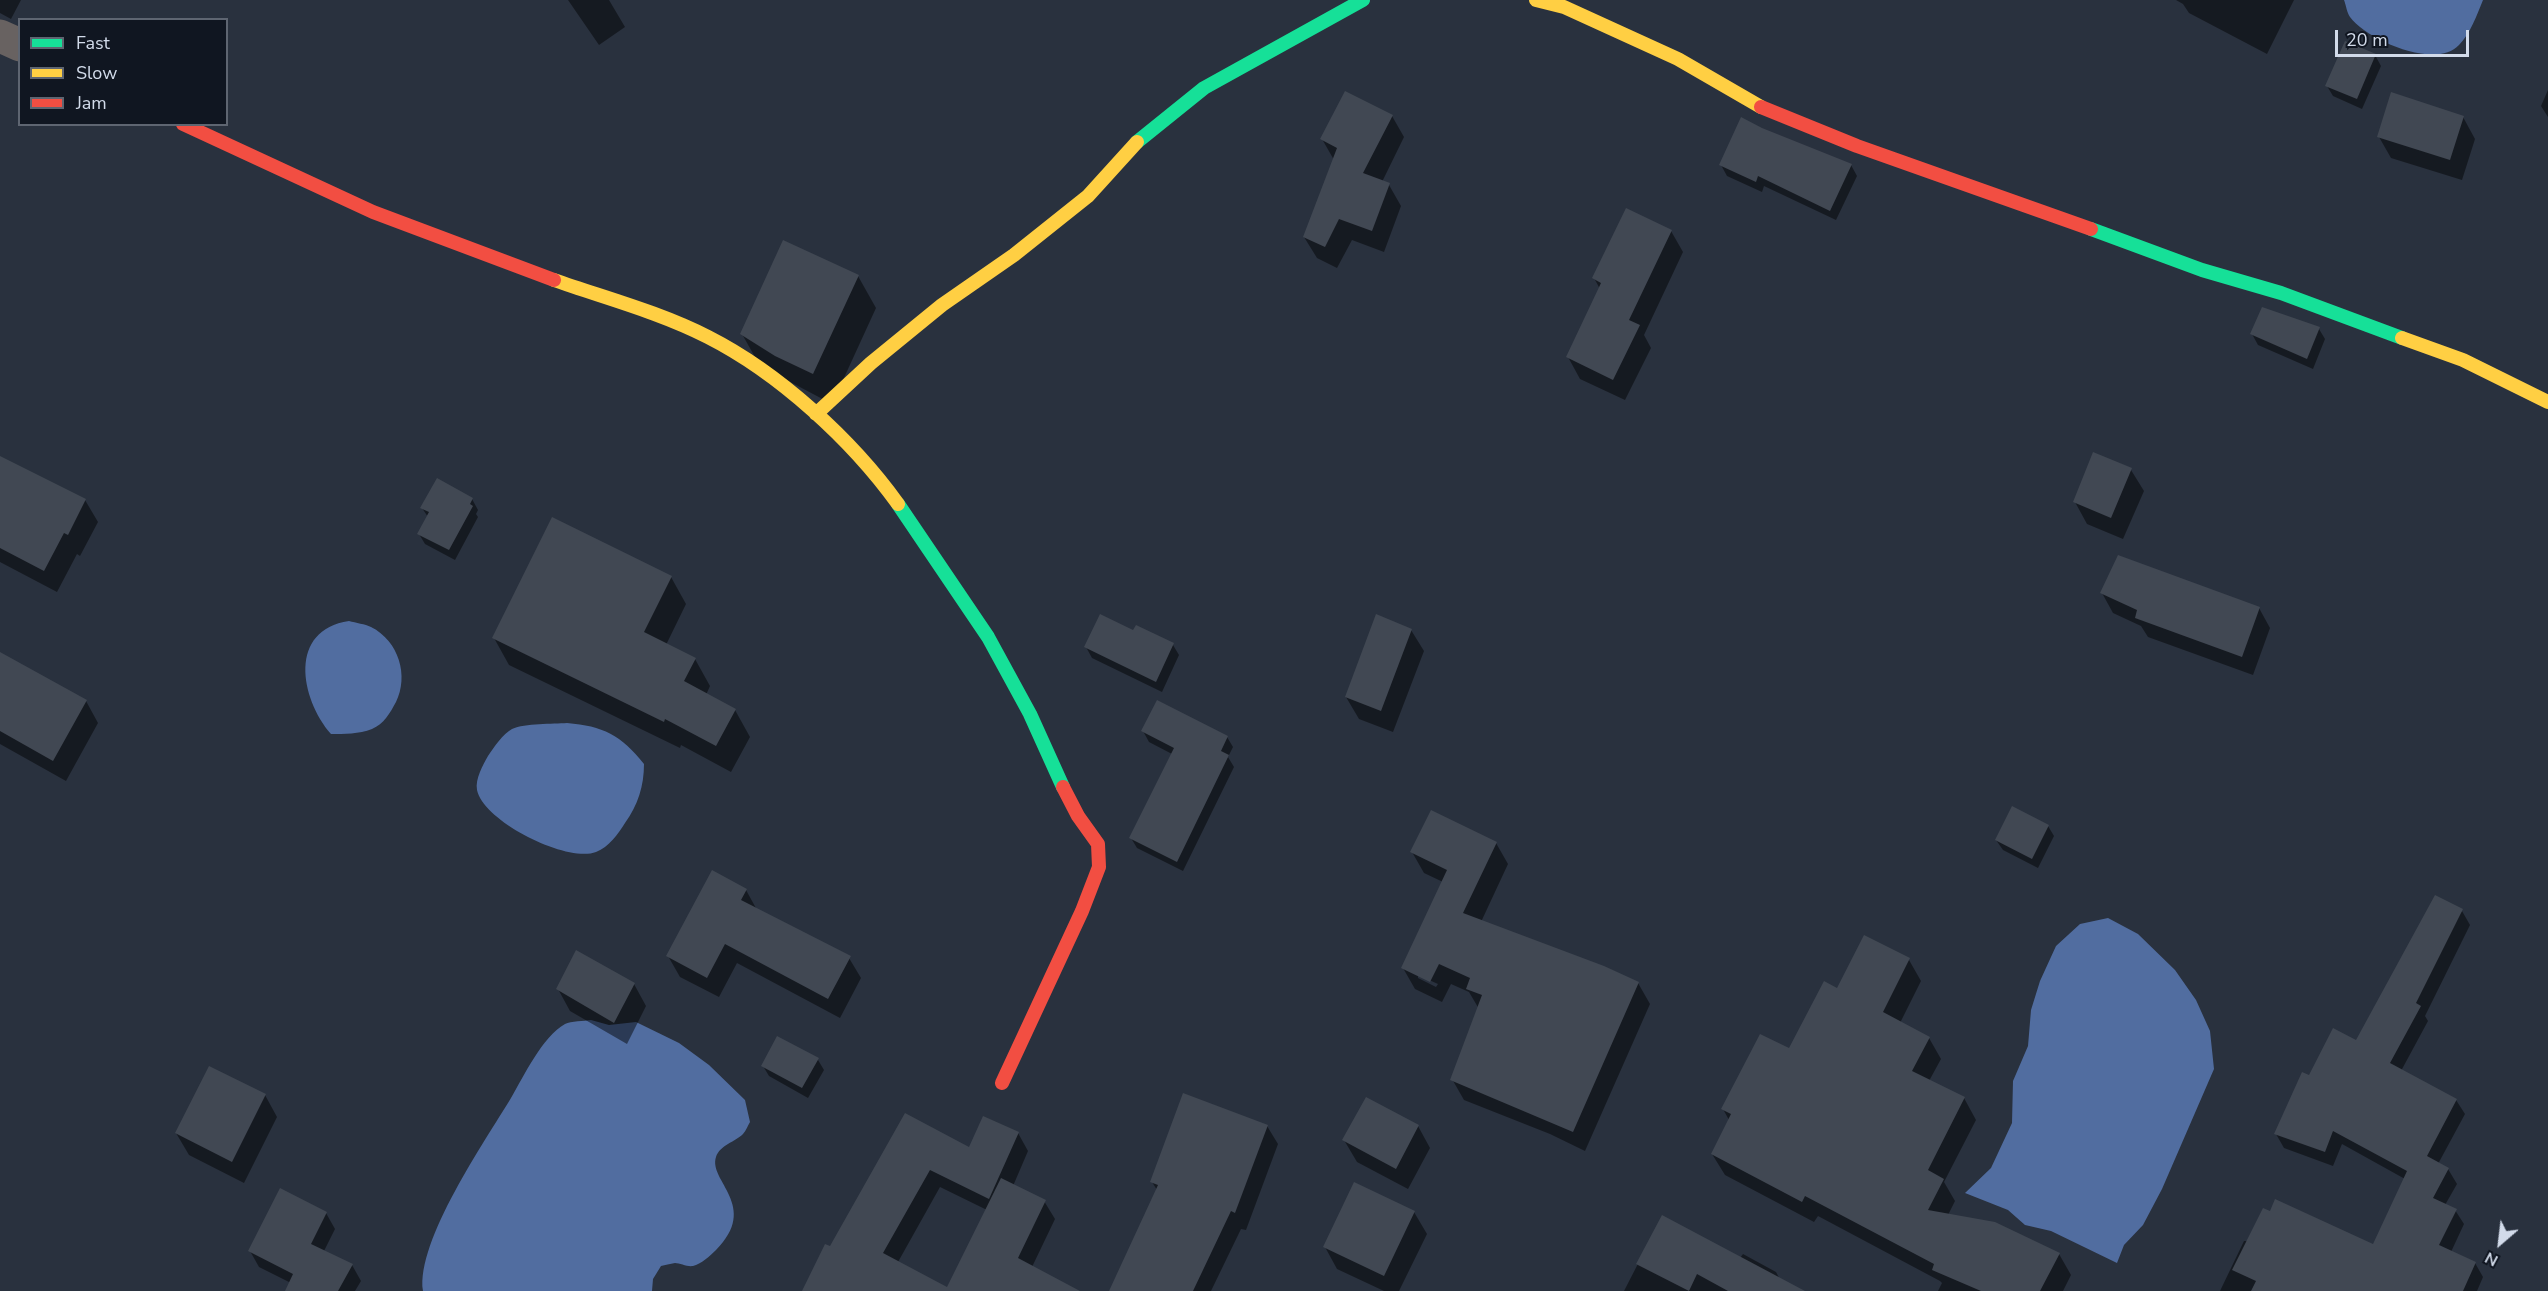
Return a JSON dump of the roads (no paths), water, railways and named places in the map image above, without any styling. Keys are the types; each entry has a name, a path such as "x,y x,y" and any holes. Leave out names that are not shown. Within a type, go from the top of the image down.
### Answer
{"street":[{"path":"816,414 872,363 942,305 1014,255 1088,196 1137,142 1204,88 1363,0"},
{"path":"1536,0 1564,7 1678,59 1769,111 1857,146 1974,186 2202,270 2281,293 2463,360 2548,402"},
{"path":"0,36 18,44"},
{"path":"187,126 373,212 492,258 664,319 708,338 772,376 816,414 880,479 939,562 988,637 1030,714 1050,763 1078,816 1098,844 1099,867 1082,910 1002,1083"}],"water":[{"path":"2344,0 2483,0 2463,41 2448,52 2435,54 2402,49 2371,35 2350,17"},
{"path":"349,621 371,627 389,641 399,660 402,681 396,702 380,724 362,732 331,734 320,719 307,685 308,651 316,637 329,627"},
{"path":"580,724 610,734 627,746 644,764 643,780 637,802 613,840 596,852 583,854 566,851 547,846 528,837 494,815 477,790 478,777 490,752 509,731 524,726"},
{"path":"2108,918 2138,934 2175,970 2196,1000 2210,1031 2214,1069 2162,1189 2143,1225 2124,1245 2117,1263 2051,1231 2025,1225 2008,1210 1965,1193 1991,1168 2012,1123 2013,1081 2028,1046 2031,1010 2040,981 2056,946 2080,924"},
{"path":"591,1020 609,1025 636,1022 679,1043 709,1065 745,1100 750,1122 743,1134 724,1147 716,1157 719,1175 730,1196 733,1208 733,1220 728,1234 714,1252 696,1265 675,1263 661,1266 653,1279 652,1291 423,1291 424,1270 430,1246 441,1219 470,1165 534,1058 549,1038 565,1024"}]}
